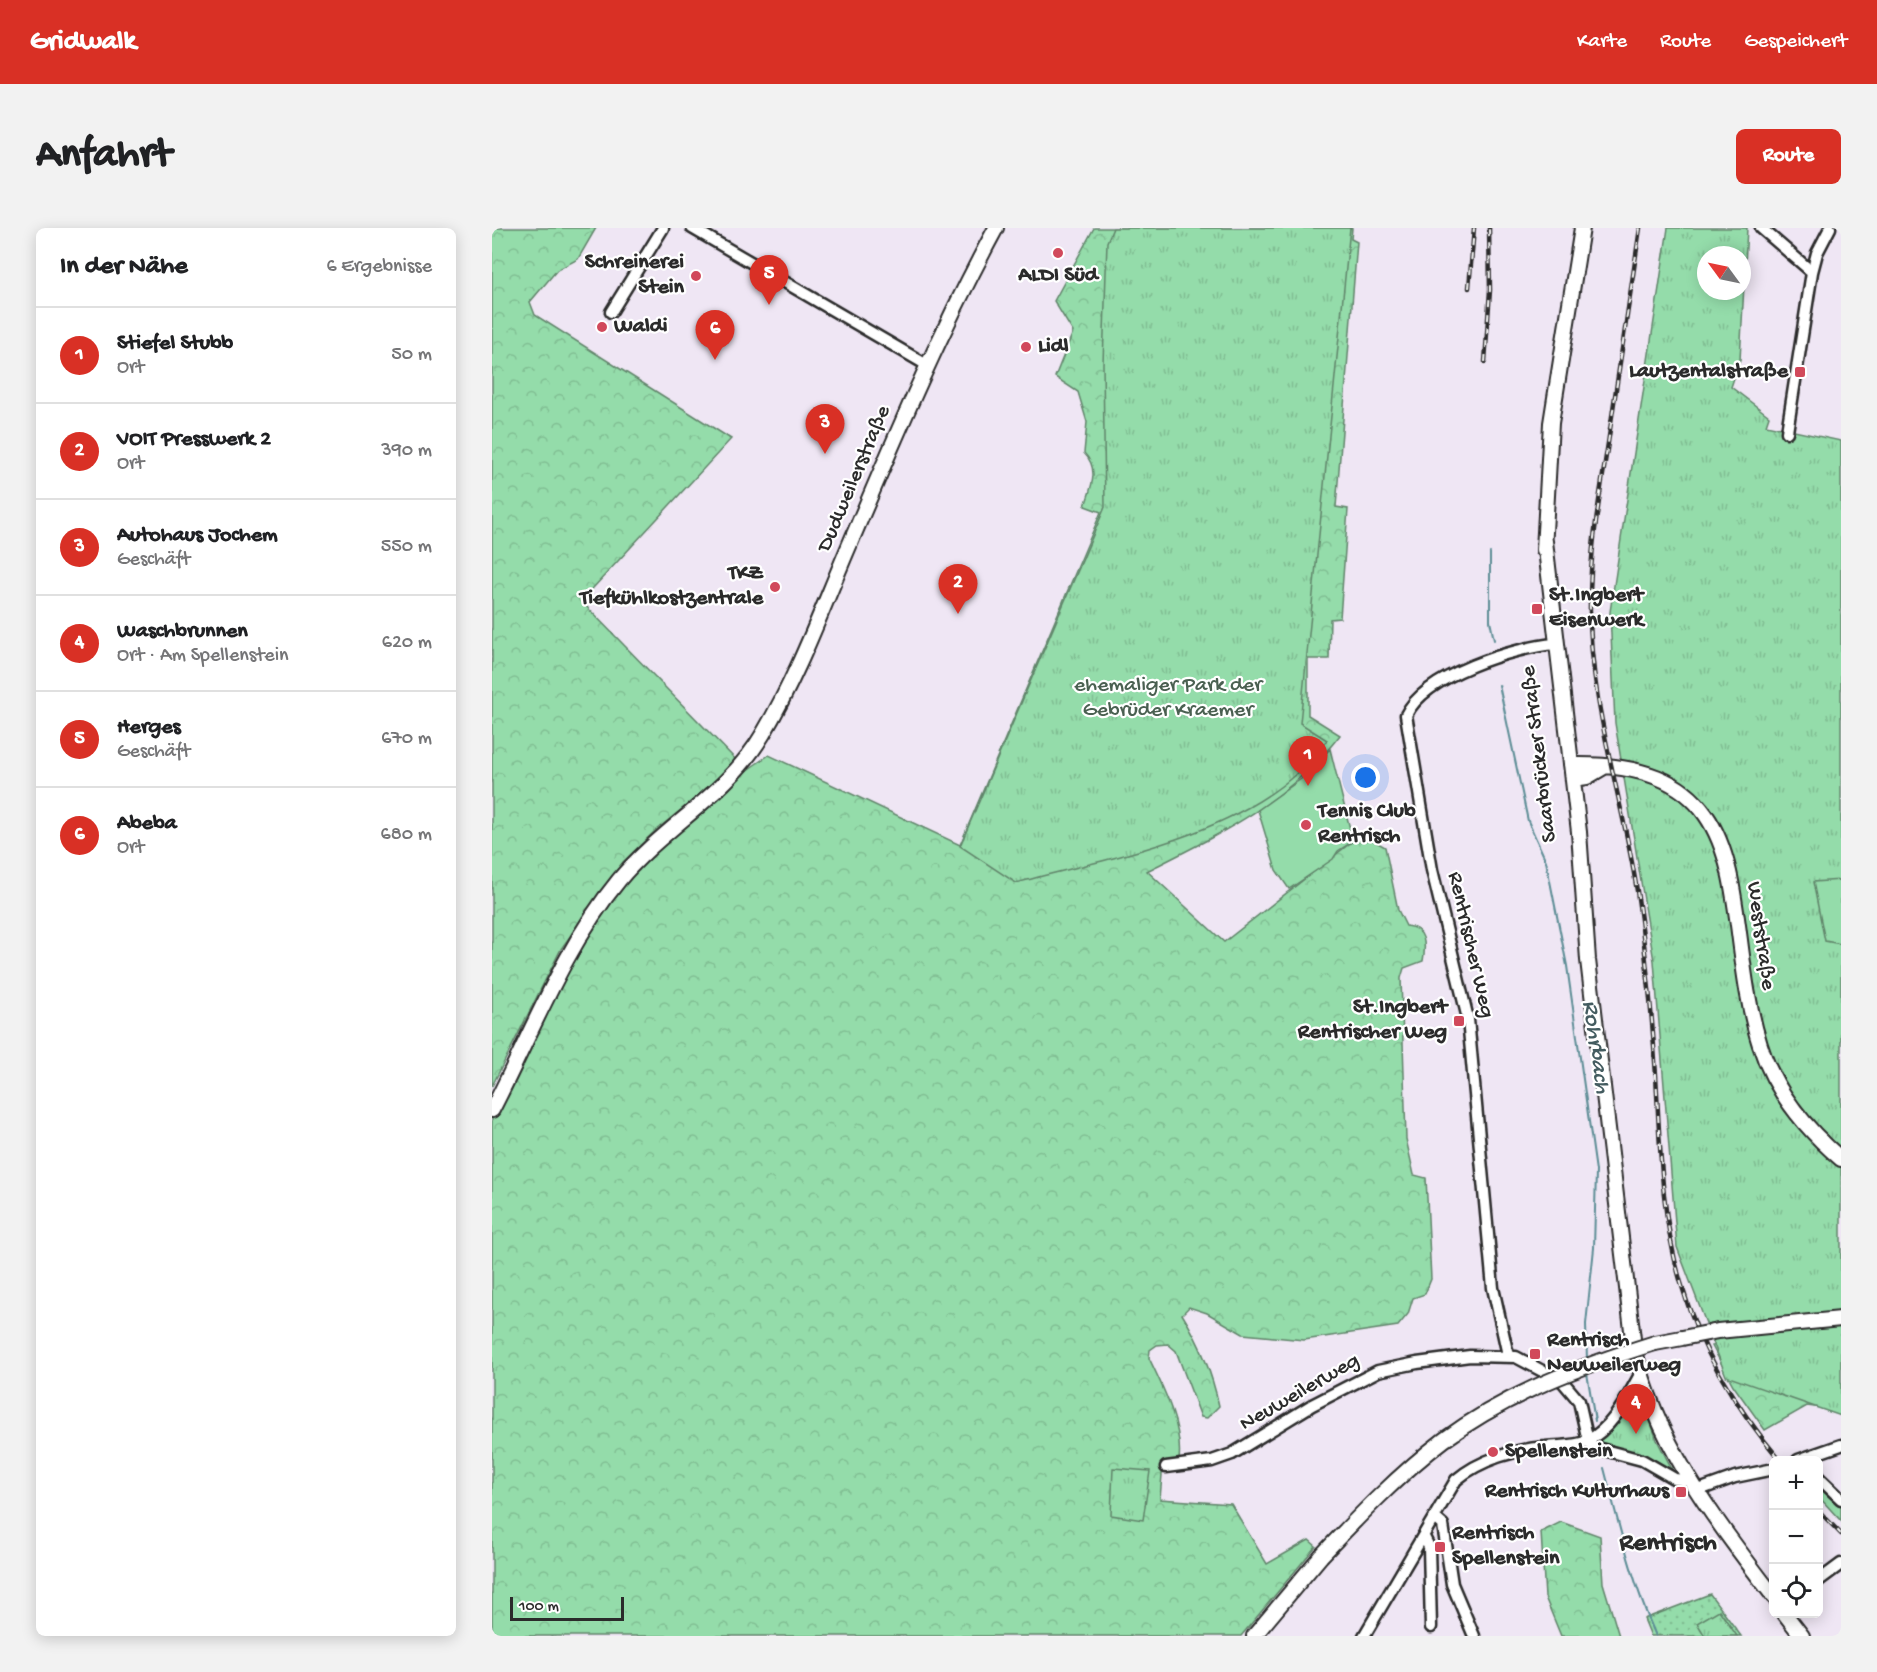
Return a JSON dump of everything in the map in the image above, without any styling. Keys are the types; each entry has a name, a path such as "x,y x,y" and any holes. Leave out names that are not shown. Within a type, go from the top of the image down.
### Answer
{"main road":[{"name":"Dudweilerstraße","path":"492,1110 571,953 612,891 628,870 729,778 755,748 786,690 927,365 960,295 996,228"},
{"name":"Saarbrücker Straße","path":"1582,228 1551,423 1542,561 1588,935 1588,960 1629,1318 1641,1373 1661,1428 1693,1486 1769,1591"},
{"name":"Weststraße","path":"1569,773 1604,767 1633,768 1660,777 1684,791 1708,815 1727,864 1749,1004 1767,1064 1799,1117 1841,1159"},
{"path":"1254,1636 1321,1556 1382,1492 1414,1464 1473,1421 1516,1396 1560,1376 1655,1343 1718,1331 1841,1319"},
{"path":"1788,1618 1802,1636"}],"street":[{"path":"611,312 663,228"},
{"path":"692,228 927,365"},
{"path":"1761,228 1812,272"},
{"path":"1787,432 1812,272 1817,253 1830,228"},
{"name":"Rentrischer Weg","path":"1508,1355 1493,1288 1468,1019 1432,870 1406,715 1419,696 1441,681 1509,654 1552,644"},
{"name":"Neuweilerweg","path":"1166,1467 1212,1461 1232,1454 1312,1405 1378,1371 1454,1357 1508,1355 1545,1371 1570,1388 1583,1412 1588,1441"},
{"path":"1364,1636 1424,1537 1450,1488 1472,1468 1529,1449 1570,1446 1588,1441 1609,1423 1623,1406 1641,1373"},
{"path":"1588,1441 1600,1450 1642,1460 1675,1479 1693,1486 1769,1470"},
{"path":"1813,1456 1841,1445"},
{"path":"1823,1481 1841,1499"},
{"path":"1435,1518 1443,1525 1452,1584 1474,1636"},
{"path":"1424,1537 1429,1546 1431,1627"},
{"path":"1823,1577 1841,1564"}],"green space":[{"path":"492,228 596,228 578,259 557,270 530,302 535,315 731,439 581,601 739,763 656,830 623,862 561,949 492,1086"},
{"path":"1094,228 1352,228 1351,239 1357,242 1336,507 1348,509 1340,618 1330,619 1329,659 1308,659 1308,715 1340,735 1320,759 1275,798 1201,844 1147,871 1224,942 1353,841 1373,840 1385,847 1398,910 1406,926 1413,927 1421,933 1424,943 1423,961 1404,968 1401,978 1406,1139 1414,1175 1426,1178 1431,1279 1425,1294 1413,1298 1408,1314 1398,1326 1304,1340 1243,1334 1207,1313 1189,1307 1182,1314 1205,1358 1219,1406 1207,1418 1201,1417 1176,1351 1168,1344 1157,1345 1150,1350 1149,1358 1166,1394 1175,1421 1179,1447 1179,1460 1163,1463 1160,1499 1231,1504 1267,1564 1309,1540 1316,1546 1241,1636 492,1636 492,1119 582,943 610,899 636,868 740,775 769,755 960,845 1101,512 1085,506 1092,485 1093,472 1092,465 1084,453 1087,422 1078,392 1055,377 1073,332 1054,301"},
{"name":"ehemaliger Park der Gebrüder Kraemer","path":"1113,228 1350,228 1300,723 1327,740 1296,774 1267,796 1234,815 1163,844 1016,883 960,846 1105,507 1103,364 1107,242"},
{"path":"1668,228 1747,228 1746,246 1697,246 1697,300 1743,300 1740,360 1731,387 1769,416 1766,425 1841,441 1841,1416 1726,1376 1677,1247 1654,961 1615,723 1610,612"},
{"name":"Tennis Club Rentrisch","path":"1330,749 1353,841 1338,851 1333,859 1289,889 1276,870 1258,810 1301,779"},
{"path":"1841,880 1841,944 1825,941 1813,882"},
{"path":"1822,1327 1828,1409 1807,1406 1765,1430 1733,1385 1712,1346"},
{"path":"1636,1391 1639,1391 1657,1440 1674,1473 1640,1454 1596,1442 1625,1410"},
{"path":"1113,1468 1150,1471 1143,1520 1111,1515"},
{"path":"1823,1488 1841,1505 1841,1521 1823,1501"},
{"path":"1561,1522 1600,1536 1603,1583 1619,1636 1561,1636 1545,1597 1541,1532"},
{"path":"1710,1594 1741,1636 1651,1636 1644,1619"},
{"path":"1719,1610 1737,1636 1705,1636 1697,1623"}],"waterway":[{"name":"Rohrbach","path":"1490,553 1490,621 1494,640"},
{"name":"Rohrbach","path":"1499,685 1528,821 1546,861 1567,966 1596,1171 1594,1248 1586,1324 1587,1361"},
{"name":"Rohrbach","path":"1587,1373 1595,1421"},
{"name":"Rohrbach","path":"1604,1468 1633,1574 1656,1636"}],"railway":[{"path":"1469,288 1474,228"},
{"path":"1485,362 1490,290 1489,228"},
{"path":"1640,228 1594,541 1590,581 1594,674 1637,891 1653,1029 1662,1180 1674,1258 1689,1308 1709,1355 1734,1399 1777,1456"},
{"path":"1823,1515 1841,1534"}],"place":[{"name":"ALDI Süd","path":"1058,253"},
{"name":"Schreinerei Stein","path":"696,276"},
{"name":"Herges","path":"769,305"},
{"name":"Waldi","path":"602,327"},
{"name":"Lidl","path":"1026,347"},
{"name":"Abeba","path":"715,360"},
{"name":"Lautzentalstraße","path":"1800,372"},
{"name":"Autohaus Jochem","path":"825,454"},
{"name":"TKZ Tiefkühlkostzentrale","path":"775,587"},
{"name":"St.Ingbert Eisenwerk","path":"1537,609"},
{"name":"VOIT Presswerk 2","path":"958,614"},
{"name":"Stiefel Stubb","path":"1308,786"},
{"name":"Tennis Club Rentrisch","path":"1306,825"},
{"name":"St.Ingbert Rentrischer Weg","path":"1459,1021"},
{"name":"Rentrisch Neuweilerweg","path":"1535,1354"},
{"name":"Waschbrunnen","path":"1636,1434"},
{"name":"Spellenstein","path":"1493,1452"},
{"name":"Rentrisch Kulturhaus","path":"1681,1492"},
{"name":"Rentrisch Spellenstein","path":"1440,1547"}],"district":[{"name":"Rentrisch","path":"1668,1544"}]}
